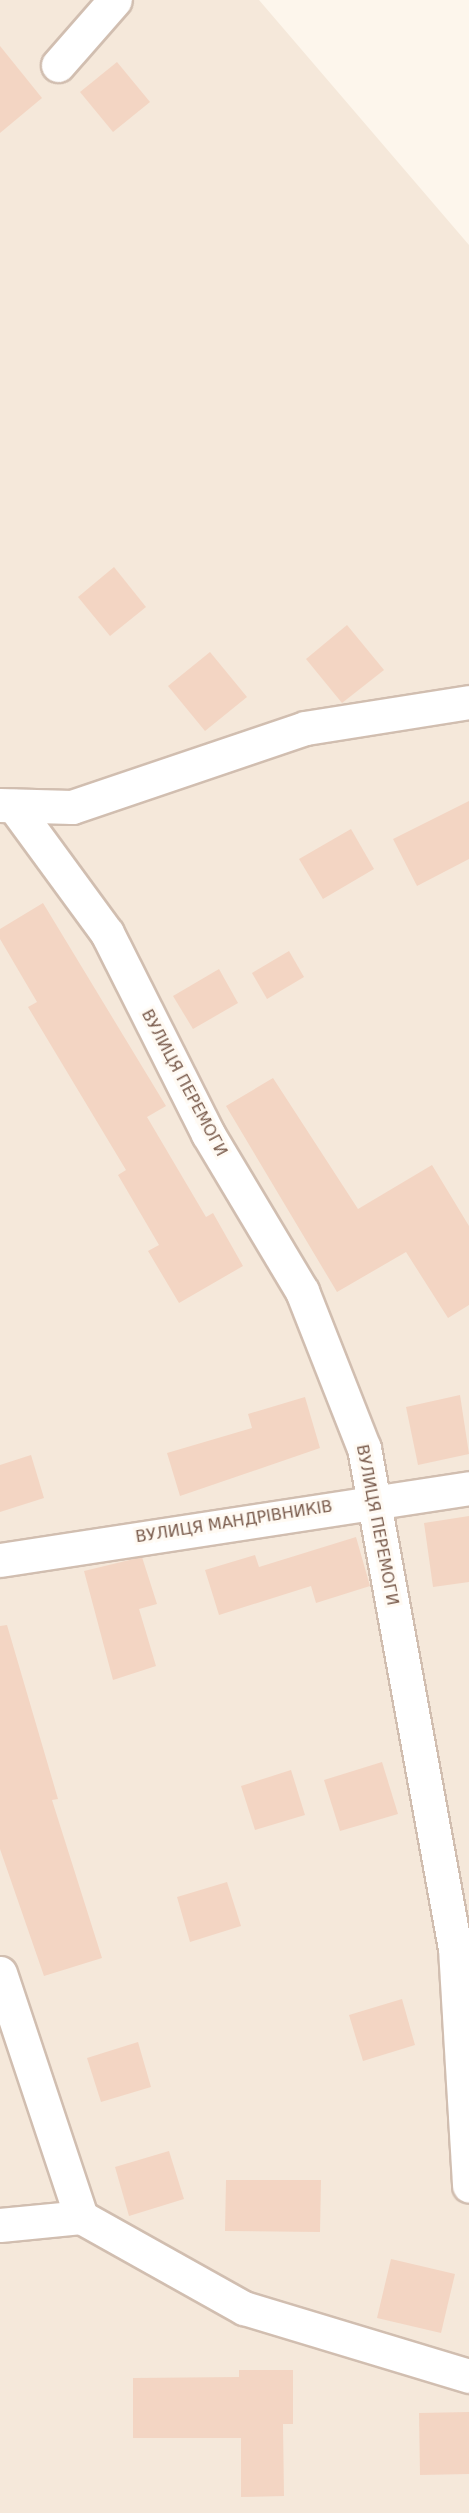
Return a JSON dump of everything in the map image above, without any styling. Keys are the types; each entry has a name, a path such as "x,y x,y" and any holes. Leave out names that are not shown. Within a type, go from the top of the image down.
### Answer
{"street":[{"path":"58,65 115,0"},
{"path":"7,805 72,807 305,728 469,702"},
{"name":"ВУЛИЦЯ ПЕРЕМОГИ","path":"7,805 107,933 208,1134 302,1292 364,1448 455,1948 469,2186"},
{"name":"ВУЛИЦЯ МАНДРІВНИКІВ","path":"0,1560 373,1500 469,1488"},
{"path":"0,1973 81,2217"},
{"path":"0,2225 81,2217 244,2308 469,2376"}],"shaded area":[{"path":"0,0 259,0 469,245 469,2513 0,2513"}],"building":[{"path":"0,46 42,98 0,133"},
{"path":"117,62 150,102 113,132 80,92"},
{"path":"114,567 146,607 110,636 78,597"},
{"path":"347,625 384,670 342,703 306,659"},
{"path":"210,652 247,697 205,731 168,686"},
{"path":"469,801 469,859 417,886 393,839"},
{"path":"351,829 374,869 323,899 299,859"},
{"path":"43,903 166,1106 147,1117 206,1217 213,1213 243,1266 179,1303 148,1251 159,1245 118,1175 126,1170 28,1007 37,1002 0,939 0,929"},
{"path":"289,951 304,977 267,999 252,973"},
{"path":"219,969 238,1003 193,1029 173,996"},
{"path":"273,1078 358,1209 432,1165 469,1226 469,1305 448,1318 406,1252 337,1292 226,1106"},
{"path":"460,1395 469,1454 418,1465 406,1407"},
{"path":"305,1397 320,1448 180,1496 167,1453 252,1428 248,1414"},
{"path":"31,1455 44,1498 0,1512 0,1465"},
{"path":"469,1516 469,1582 433,1587 424,1523"},
{"path":"356,1537 370,1586 316,1603 311,1586 219,1615 205,1570 255,1555 259,1567"},
{"path":"142,1557 157,1604 139,1609 156,1666 113,1680 84,1571"},
{"path":"7,1625 58,1799 52,1800 102,1958 44,1976 0,1849 0,1626"},
{"path":"382,1762 398,1814 340,1831 324,1780"},
{"path":"291,1770 305,1815 255,1830 241,1786"},
{"path":"227,1882 241,1926 190,1942 177,1897"},
{"path":"402,1999 415,2045 363,2061 349,2015"},
{"path":"138,2042 151,2087 101,2102 87,2058"},
{"path":"169,2151 184,2199 129,2216 115,2167"},
{"path":"226,2180 321,2180 320,2232 225,2231"},
{"path":"391,2259 455,2274 441,2333 377,2318"},
{"path":"239,2370 293,2370 293,2424 283,2424 284,2496 241,2497 241,2438 133,2438 133,2378 239,2377"},
{"path":"469,2412 469,2474 420,2475 419,2413"}]}
